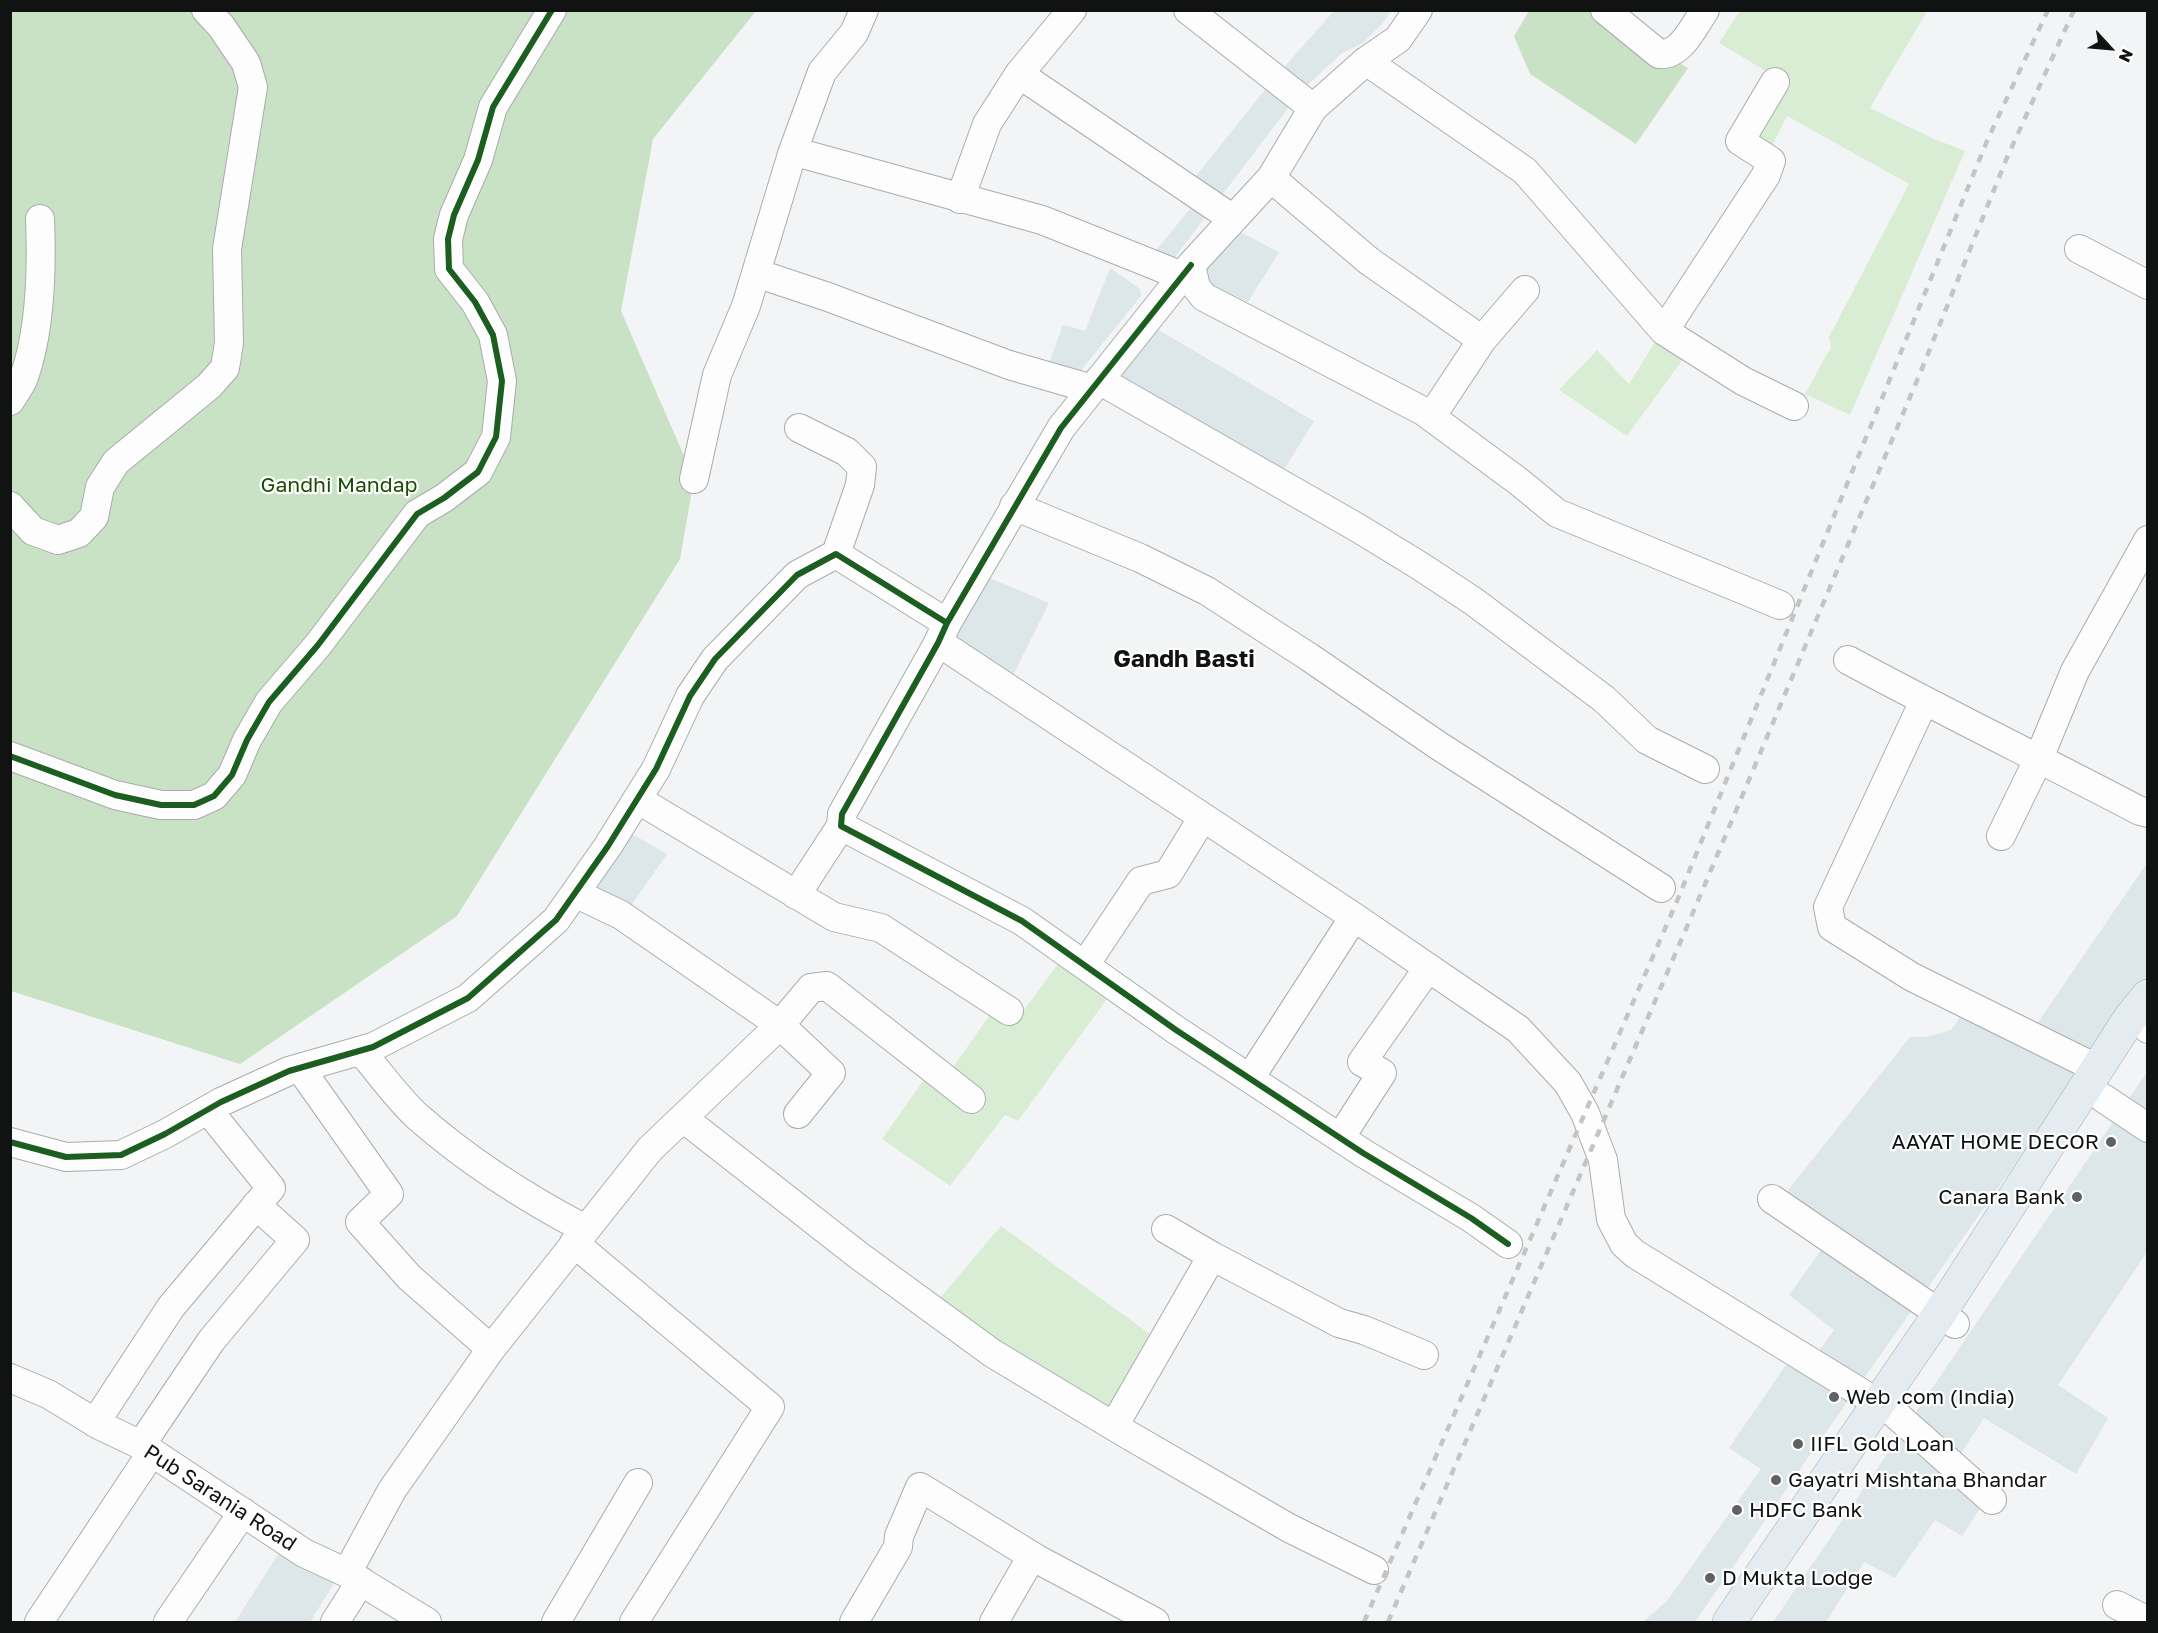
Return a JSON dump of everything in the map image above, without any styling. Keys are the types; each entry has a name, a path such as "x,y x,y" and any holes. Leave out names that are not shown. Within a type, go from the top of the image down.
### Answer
{"main road":[{"path":"2101,1083 2130,1018 2148,996"},
{"path":"1729,1623 1886,1408 2101,1083 2147,1028"},
{"path":"1753,1623 1886,1408"}],"street":[{"path":"10,506 33,531 58,540 79,533 94,517 100,487 116,462 209,386 225,368 229,343 227,249 253,87 246,63 221,26 206,10"},
{"path":"10,756 115,795 161,805 194,805 214,796 232,775 247,740 269,702 318,645 417,514 444,498 477,472 496,437 502,381 493,335 475,302 449,269 448,239 454,215 478,160 493,107 552,10"},
{"path":"694,479 717,375 746,306 792,154 822,72 854,33 864,10"},
{"path":"960,199 987,124 1019,74 1072,10"},
{"path":"1188,10 1314,108"},
{"path":"796,895 841,826 842,814 942,633 1061,428 1187,270 1271,178 1314,108 1366,61 1398,39 1418,10"},
{"path":"1605,10 1659,54 1668,55 1677,50 1705,10"},
{"path":"1366,61 1525,171 1664,331 1743,381 1794,406"},
{"path":"1019,74 1233,219"},
{"path":"1664,331 1766,175 1771,161 1740,141 1775,82"},
{"path":"792,154 803,154 1042,220 1187,270 1204,297 1431,417 1518,481 1557,513 1780,605"},
{"path":"1271,178 1369,261 1482,340"},
{"path":"10,401 24,378 35,332 41,253 40,219"},
{"path":"2079,249 2148,285"},
{"path":"756,273 828,297 1009,365 1096,384 1420,566 1473,601 1604,699 1647,740 1705,769"},
{"path":"1431,417 1482,340 1525,290"},
{"path":"10,1143 66,1157 121,1155 289,1071 373,1047 468,998 556,920 608,846 656,769 690,696 715,659 797,575 836,554 860,485 862,467 847,452 799,428"},
{"path":"1014,506 1140,558 1207,591 1439,746 1662,888"},
{"path":"2001,836 2039,758 2075,671 2146,545"},
{"path":"836,554 942,633 1203,817 1518,1029 1568,1083 1585,1113 1603,1160 1611,1219 1624,1244 1635,1254 1886,1408 1992,1500"},
{"path":"1848,660 1923,701 2148,813"},
{"path":"1923,701 1828,907 1832,927 1912,977 2101,1083 2148,1128"},
{"path":"637,799 834,917 881,928 1010,1011"},
{"path":"1085,965 1141,881 1168,873 1203,817"},
{"path":"841,826 1022,921 1176,1030 1340,1138 1471,1218 1508,1245"},
{"path":"576,893 621,915 780,1025 831,1073 798,1114"},
{"path":"1250,1078 1354,917"},
{"path":"1340,1138 1382,1073 1362,1062 1428,968"},
{"path":"335,1623 392,1490 491,1348 650,1149 780,1025 812,988 827,986 971,1099"},
{"path":"361,1051 416,1115 579,1236 770,1407 634,1623"},
{"path":"300,1068 389,1194 360,1222 409,1277 491,1348"},
{"path":"95,1423 171,1307 271,1188 208,1110"},
{"path":"683,1118 858,1255 992,1353 1289,1528 1374,1570"},
{"path":"1772,1199 1947,1318"},
{"path":"39,1623 211,1341 295,1240 256,1205"},
{"path":"1166,1229 1339,1323 1364,1329 1425,1355"},
{"path":"1114,1426 1212,1256"},
{"name":"Pub Sarania Road","path":"13,1383 48,1394 95,1423 146,1449 304,1553 354,1577 427,1623"},
{"path":"556,1623 638,1483"},
{"path":"854,1623 898,1547 899,1536 920,1487 1032,1556 1155,1623"},
{"path":"168,1623 243,1512"},
{"path":"994,1623 1032,1556"},
{"path":"2117,1605 2148,1621"}],"shaded area":[{"path":"1334,11 1391,11 1363,43 1342,53 1301,91 1159,278 1141,269 1201,195 1188,186 1272,81"},
{"path":"1232,228 1279,252 1248,302 1207,282 1202,262"},
{"path":"1110,268 1140,289 1141,296 1078,374 1047,369 1063,325 1085,331"},
{"path":"1155,328 1314,421 1278,479 1113,383"},
{"path":"985,576 1049,603 1009,683 954,636"},
{"path":"627,831 667,854 621,920 586,900"},
{"path":"2147,863 2147,977 1814,1449 1695,1622 1643,1622 1667,1601 1761,1469 1729,1448 1799,1346 1817,1354 1834,1330 1789,1295 1822,1249 1774,1208 1910,1037 1927,1037 1951,1030 1966,1009 2030,1034"},
{"path":"2147,1072 2147,1252 2058,1385 2108,1418 2076,1474 1984,1418 1949,1472 1985,1500 1962,1536 1935,1520 1895,1578 1864,1562 1826,1622 1773,1622"},
{"path":"281,1550 335,1582 310,1622 235,1622"}],"green space":[{"name":"Gandhi Mandap","path":"11,11 756,11 653,139 621,311 694,479 680,559 457,916 240,1064 11,991"},
{"path":"1529,11 1602,11 1688,68 1636,144 1530,74 1514,36"},
{"path":"1740,11 1927,11 1870,108 1934,139 1965,151 1850,415 1805,394 1831,347 1829,337 1909,184 1787,116 1772,146 1747,132 1779,79 1719,43"},
{"path":"1657,339 1683,359 1627,436 1559,390 1597,350 1629,384"},
{"path":"1061,960 1109,996 1018,1121 1005,1115 950,1186 882,1139 926,1077 951,1070 999,1002 1021,1014"},
{"path":"1001,1226 1154,1337 1105,1417 934,1305"}],"railway":[{"path":"1364,1622 1677,901 1987,141 2048,10"},
{"path":"1388,1622 1695,908 1921,371 2006,160 2074,10"}],"cycle path":[{"path":"10,756 115,795 161,805 194,805 214,796 232,775 247,740 269,702 318,645 417,514 444,498 478,472 496,437 502,381 493,335 475,302 449,269 448,239 454,215 478,160 493,107 552,10"},
{"path":"1191,265 1061,428 947,623 842,814 841,826 1022,921 1176,1030 1363,1153 1471,1218 1508,1244"},
{"path":"10,1142 66,1157 121,1155 165,1134 221,1102 289,1071 373,1047 468,998 556,920 608,846 656,769 690,696 715,659 797,575 836,554 947,623"}],"place":[{"name":"AAYAT HOME DECOR","path":"2111,1142"},
{"name":"Canara Bank","path":"2077,1197"},
{"name":"Web .com (India)","path":"1834,1397"},
{"name":"IIFL Gold Loan","path":"1798,1444"},
{"name":"Gayatri Mishtana Bhandar","path":"1776,1480"},
{"name":"HDFC Bank","path":"1737,1510"},
{"name":"D Mukta Lodge","path":"1710,1578"}],"district":[{"name":"Gandh Basti","path":"1184,659"}]}
